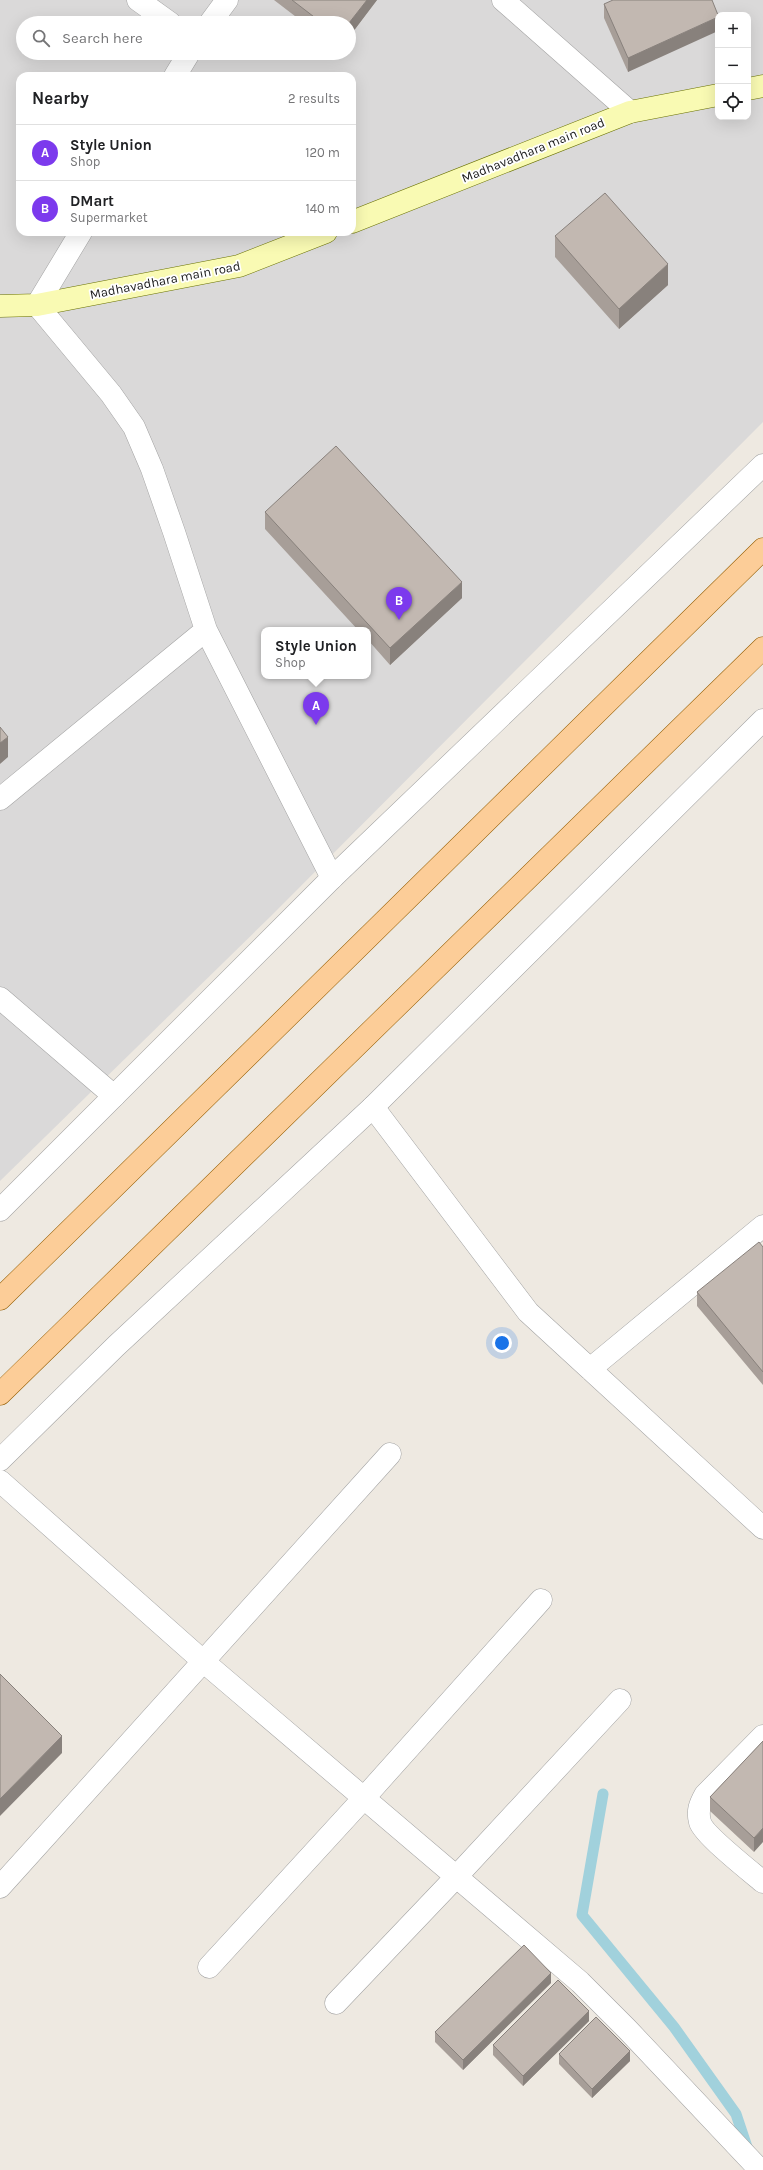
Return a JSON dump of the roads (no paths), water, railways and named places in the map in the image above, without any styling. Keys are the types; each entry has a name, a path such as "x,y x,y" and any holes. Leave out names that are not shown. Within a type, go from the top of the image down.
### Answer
{"main road":[{"path":"751,88 763,86"},
{"name":"Madhavadhara main road","path":"356,220 630,112 715,96"},
{"name":"Madhavadhara main road","path":"0,306 37,305 239,266 316,236"},
{"path":"0,1299 763,549"},
{"path":"0,1394 763,648"}],"street":[{"path":"138,0 160,16"},
{"path":"215,16 227,0"},
{"path":"505,1 630,112"},
{"path":"177,72 185,60"},
{"path":"79,236 37,305 111,394 134,427 152,469 206,630 332,878"},
{"path":"0,1210 332,878 763,465"},
{"path":"0,799 206,630"},
{"path":"0,1460 116,1346 373,1107 763,720"},
{"path":"0,998 114,1096"},
{"path":"373,1107 528,1312 763,1528"},
{"path":"590,1369 763,1226"},
{"path":"0,1887 390,1454"},
{"path":"0,1481 204,1662 363,1799 580,1982 627,2028 760,2170"},
{"path":"209,1967 363,1799 541,1600"},
{"path":"336,2003 456,1877 620,1700"},
{"path":"763,1736 705,1795 698,1807 700,1823 712,1837 763,1882"}],"waterway":[{"path":"603,1794 582,1915 674,2027 736,2114 748,2150"}],"place":[{"name":"DMart","path":"399,620"},
{"name":"Style Union","path":"316,725"}]}
